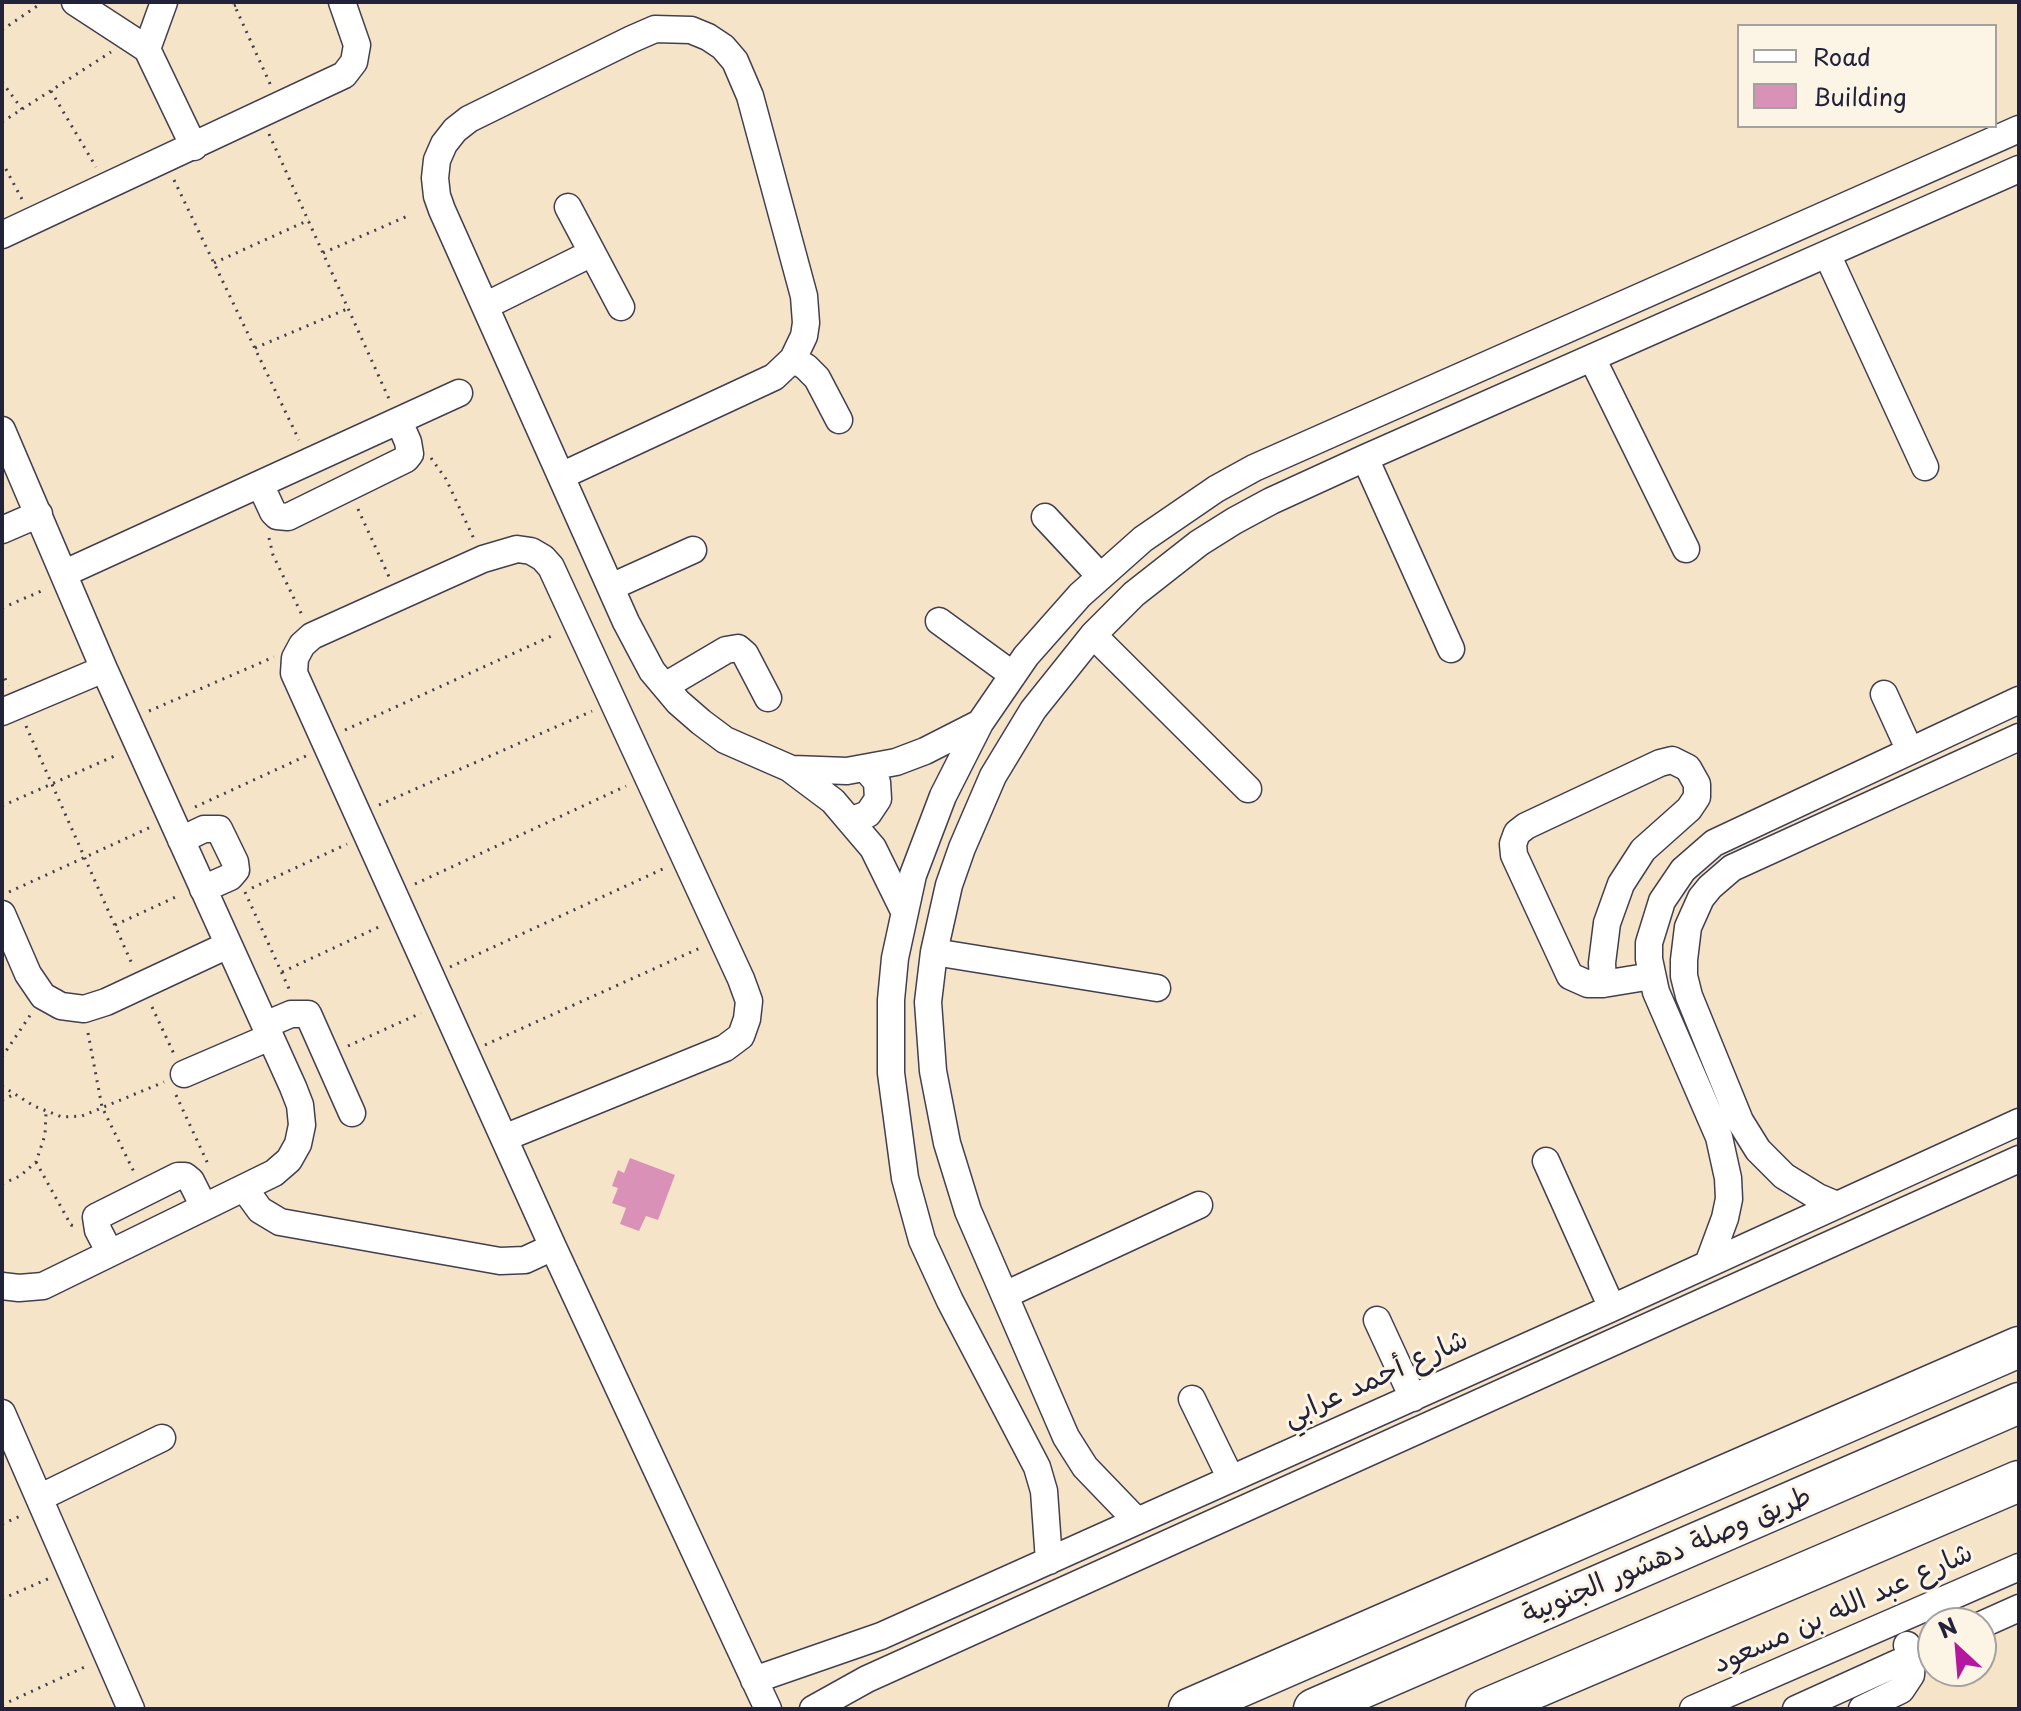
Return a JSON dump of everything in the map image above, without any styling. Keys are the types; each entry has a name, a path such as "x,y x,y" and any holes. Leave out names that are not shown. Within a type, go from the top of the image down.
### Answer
{"highway":[{"path":"1189,1709 2019,1347"},
{"name":"طريق وصلة دهشور الجنوبية","path":"1314,1709 2019,1403"},
{"path":"1486,1709 2019,1481"}],"street":[{"path":"75,2 139,44 194,147"},
{"path":"139,44 164,2"},
{"path":"2,235 337,80 354,62 357,45 342,2"},
{"path":"561,476 774,377 793,359 804,336 804,296 750,96 735,61 723,47 691,30 655,29 485,110 455,130 444,144 436,169 437,196 485,306 561,476 639,649 665,686 701,722 725,740 789,768 812,783 852,820 873,848 904,911"},
{"path":"1049,1561 1041,1477 934,1270 922,1240 905,1178 895,1109 890,1037 895,958 904,911 927,835 980,723 1052,625 1100,576 1143,539 1216,489 1254,468 2019,129"},
{"path":"1137,1521 1076,1454 968,1211 939,1108 933,1071 928,1002 934,952 949,885 993,776 1033,710 1093,635 1134,594 1199,543 1271,501 2019,169"},
{"path":"1914,175 1930,208"},
{"path":"568,207 621,307"},
{"path":"485,306 592,253"},
{"path":"1827,254 1925,467"},
{"path":"1592,358 1686,549"},
{"path":"793,359 817,378 839,420"},
{"path":"66,576 459,393"},
{"path":"1396,405 1409,439"},
{"path":"260,484 277,516 288,517 406,459 410,449 399,421"},
{"path":"2,430 127,721 293,1087 300,1105 302,1125 298,1144 289,1160 274,1173 43,1286 2,1286"},
{"path":"1365,458 1451,649"},
{"path":"2,530 39,514"},
{"path":"1045,517 1100,576"},
{"path":"504,1138 725,1048 741,1036 749,1001 723,938 551,567 531,551 517,549 483,559 307,640 295,658 294,673 553,1247 768,1709"},
{"path":"611,587 693,550"},
{"path":"939,621 1013,675"},
{"path":"1093,635 1248,789"},
{"path":"665,686 726,650 738,648 745,654 768,698"},
{"path":"10,709 104,669"},
{"path":"1884,694 1910,751"},
{"path":"1708,1264 1729,1199 1725,1157 1652,976 1649,943 1662,901 1683,870 1698,855 1732,834 2019,700"},
{"path":"789,768 828,772 866,769 925,751 980,723"},
{"path":"1837,1205 1809,1193 1784,1176 1758,1150 1740,1121 1689,996 1684,968 1688,927 1701,898 1732,868 2019,737"},
{"path":"1603,984 1603,943 1612,903 1631,866 1652,841 1689,809 1697,797 1697,784 1692,773 1678,761 1660,763 1526,826 1514,838 1514,855 1566,970 1581,983 1603,984 1652,976"},
{"path":"852,820 868,814 878,799 877,782 866,769"},
{"path":"181,840 204,829 219,829 235,862 236,870 230,877 202,887"},
{"path":"1652,841 1683,870"},
{"path":"2,914 28,974 43,996 61,1006 84,1009 106,1002 228,945"},
{"path":"934,952 1157,988"},
{"path":"176,1077 300,1012 308,1014 352,1113"},
{"path":"293,1087 329,1062"},
{"name":"شارع أحمد عرابي","path":"754,1680 868,1642 2019,1122"},
{"path":"813,1709 867,1679 2019,1159"},
{"path":"1546,1161 1612,1308"},
{"path":"110,1253 95,1222 96,1217 178,1176 185,1176 280,1222 500,1261 525,1260 553,1247"},
{"path":"1005,1295 1199,1205"},
{"path":"1377,1320 1413,1398"},
{"path":"1192,1399 1231,1479"},
{"path":"2,1413 31,1506 131,1709"},
{"path":"31,1506 162,1438"},
{"path":"1288,1454 1300,1482"},
{"name":"شارع عبد الله بن مسعود","path":"1693,1709 2019,1567"},
{"path":"1997,1618 2019,1608"},
{"path":"1897,1621 1917,1646"},
{"path":"1796,1709 1917,1654"},
{"path":"1862,1709 1901,1690 1917,1662"}],"path":[{"path":"2,30 43,2"},
{"path":"243,2 234,4 309,220 399,421"},
{"path":"2,122 51,91 139,44"},
{"path":"2,82 22,109"},
{"path":"51,91 107,187"},
{"path":"165,160 309,462"},
{"path":"2,162 33,221"},
{"path":"323,253 410,215"},
{"path":"214,263 309,220"},
{"path":"255,348 348,308"},
{"path":"410,449 421,451 435,460 483,559"},
{"path":"348,488 398,597"},
{"path":"127,721 307,640 268,539 277,516"},
{"path":"2,608 66,576"},
{"path":"323,740 578,624"},
{"path":"2,671 10,709 52,784 142,986 224,1197"},
{"path":"300,1012 245,891 362,825 613,702"},
{"path":"2,806 138,745"},
{"path":"282,972 399,905 649,776"},
{"path":"432,975 686,858"},
{"path":"115,925 202,887"},
{"path":"467,1053 723,938"},
{"path":"2,1057 43,996"},
{"path":"329,1062 444,1002"},
{"path":"84,1009 102,1107 144,1193"},
{"path":"2,1086 46,1112 62,1117 82,1116 176,1077"},
{"path":"2,1100 14,1095"},
{"path":"2,1184 20,1176 36,1162 45,1135 46,1112"},
{"path":"36,1162 71,1225 81,1227 95,1222"},
{"path":"2,1524 31,1506"},
{"path":"2,1599 51,1578"},
{"path":"2,1705 90,1665"}],"building":[{"path":"630,1158 675,1175 658,1220 646,1216 639,1231 620,1224 626,1208 612,1203 618,1188 612,1186 618,1170 624,1173"}]}
